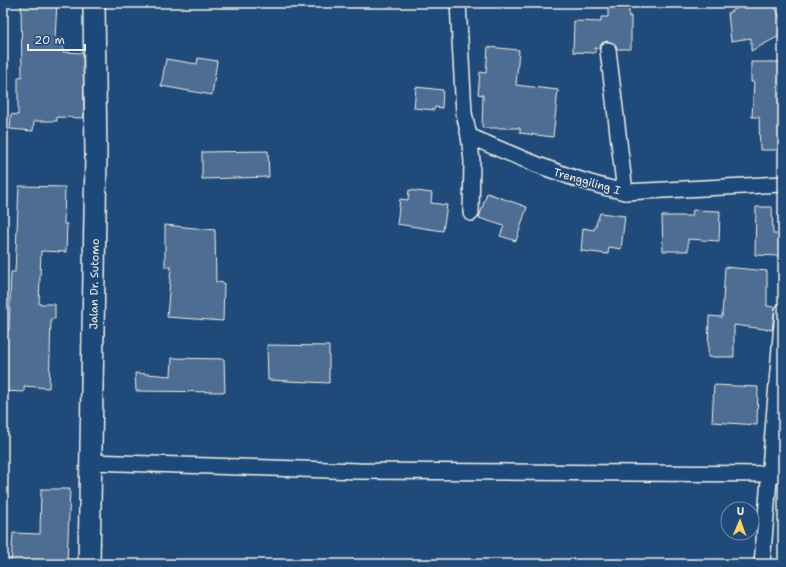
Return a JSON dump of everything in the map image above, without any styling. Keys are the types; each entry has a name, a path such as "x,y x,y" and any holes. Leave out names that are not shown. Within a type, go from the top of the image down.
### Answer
{"street":[{"name":"Jalan Dr. Sutomo","path":"89,564 96,156 94,3"},
{"path":"458,3 463,106 472,161 471,214"},
{"path":"608,50 625,192"},
{"name":"Trenggiling I","path":"469,136 546,169 605,188 625,192 783,184"},
{"path":"762,564 776,473 783,311"},
{"path":"91,462 358,471 776,473"}],"building":[{"path":"21,3 57,3 55,39 63,39 63,52 83,53 84,118 57,117 57,121 34,121 33,131 10,129 11,114 18,115 18,77 22,77"},
{"path":"608,3 629,3 629,17 631,16 631,49 617,49 615,44 607,41 602,43 599,49 595,48 595,53 573,52 574,21 601,22 601,17 608,17"},
{"path":"747,3 773,3 783,23 783,34 751,51 751,38 731,41 728,13"},
{"path":"488,47 519,50 516,85 558,90 553,137 520,133 520,128 482,128 483,95 478,94 480,72 486,73"},
{"path":"198,58 217,61 212,95 161,86 166,59 197,64"},
{"path":"751,62 783,62 783,150 760,150 759,117 752,117 754,82 751,82"},
{"path":"416,87 443,90 442,108 435,107 434,110 414,108"},
{"path":"268,151 269,177 202,179 202,152"},
{"path":"19,186 65,187 64,224 67,224 66,252 41,251 39,304 55,304 55,319 51,319 49,388 24,386 24,392 3,391 3,330 9,330 11,272 15,272"},
{"path":"409,190 432,193 431,203 447,205 443,231 397,224 400,199 408,200"},
{"path":"487,193 527,207 516,241 500,236 504,226 479,218"},
{"path":"756,207 772,207 773,234 779,234 779,256 755,255"},
{"path":"693,210 720,211 719,241 688,239 688,251 663,251 662,216 692,216"},
{"path":"600,213 625,216 621,249 609,247 608,254 581,251 583,228 594,230"},
{"path":"165,225 215,230 216,282 224,283 223,321 167,317 171,267 165,267"},
{"path":"725,267 767,271 767,306 775,307 772,330 734,325 734,357 708,357 709,316 722,317"},
{"path":"267,345 329,346 329,383 268,380"},
{"path":"172,358 224,359 225,392 136,391 135,373 171,376"},
{"path":"714,385 758,387 757,425 712,422"},
{"path":"41,489 70,489 67,564 11,564 13,533 40,534"}]}
